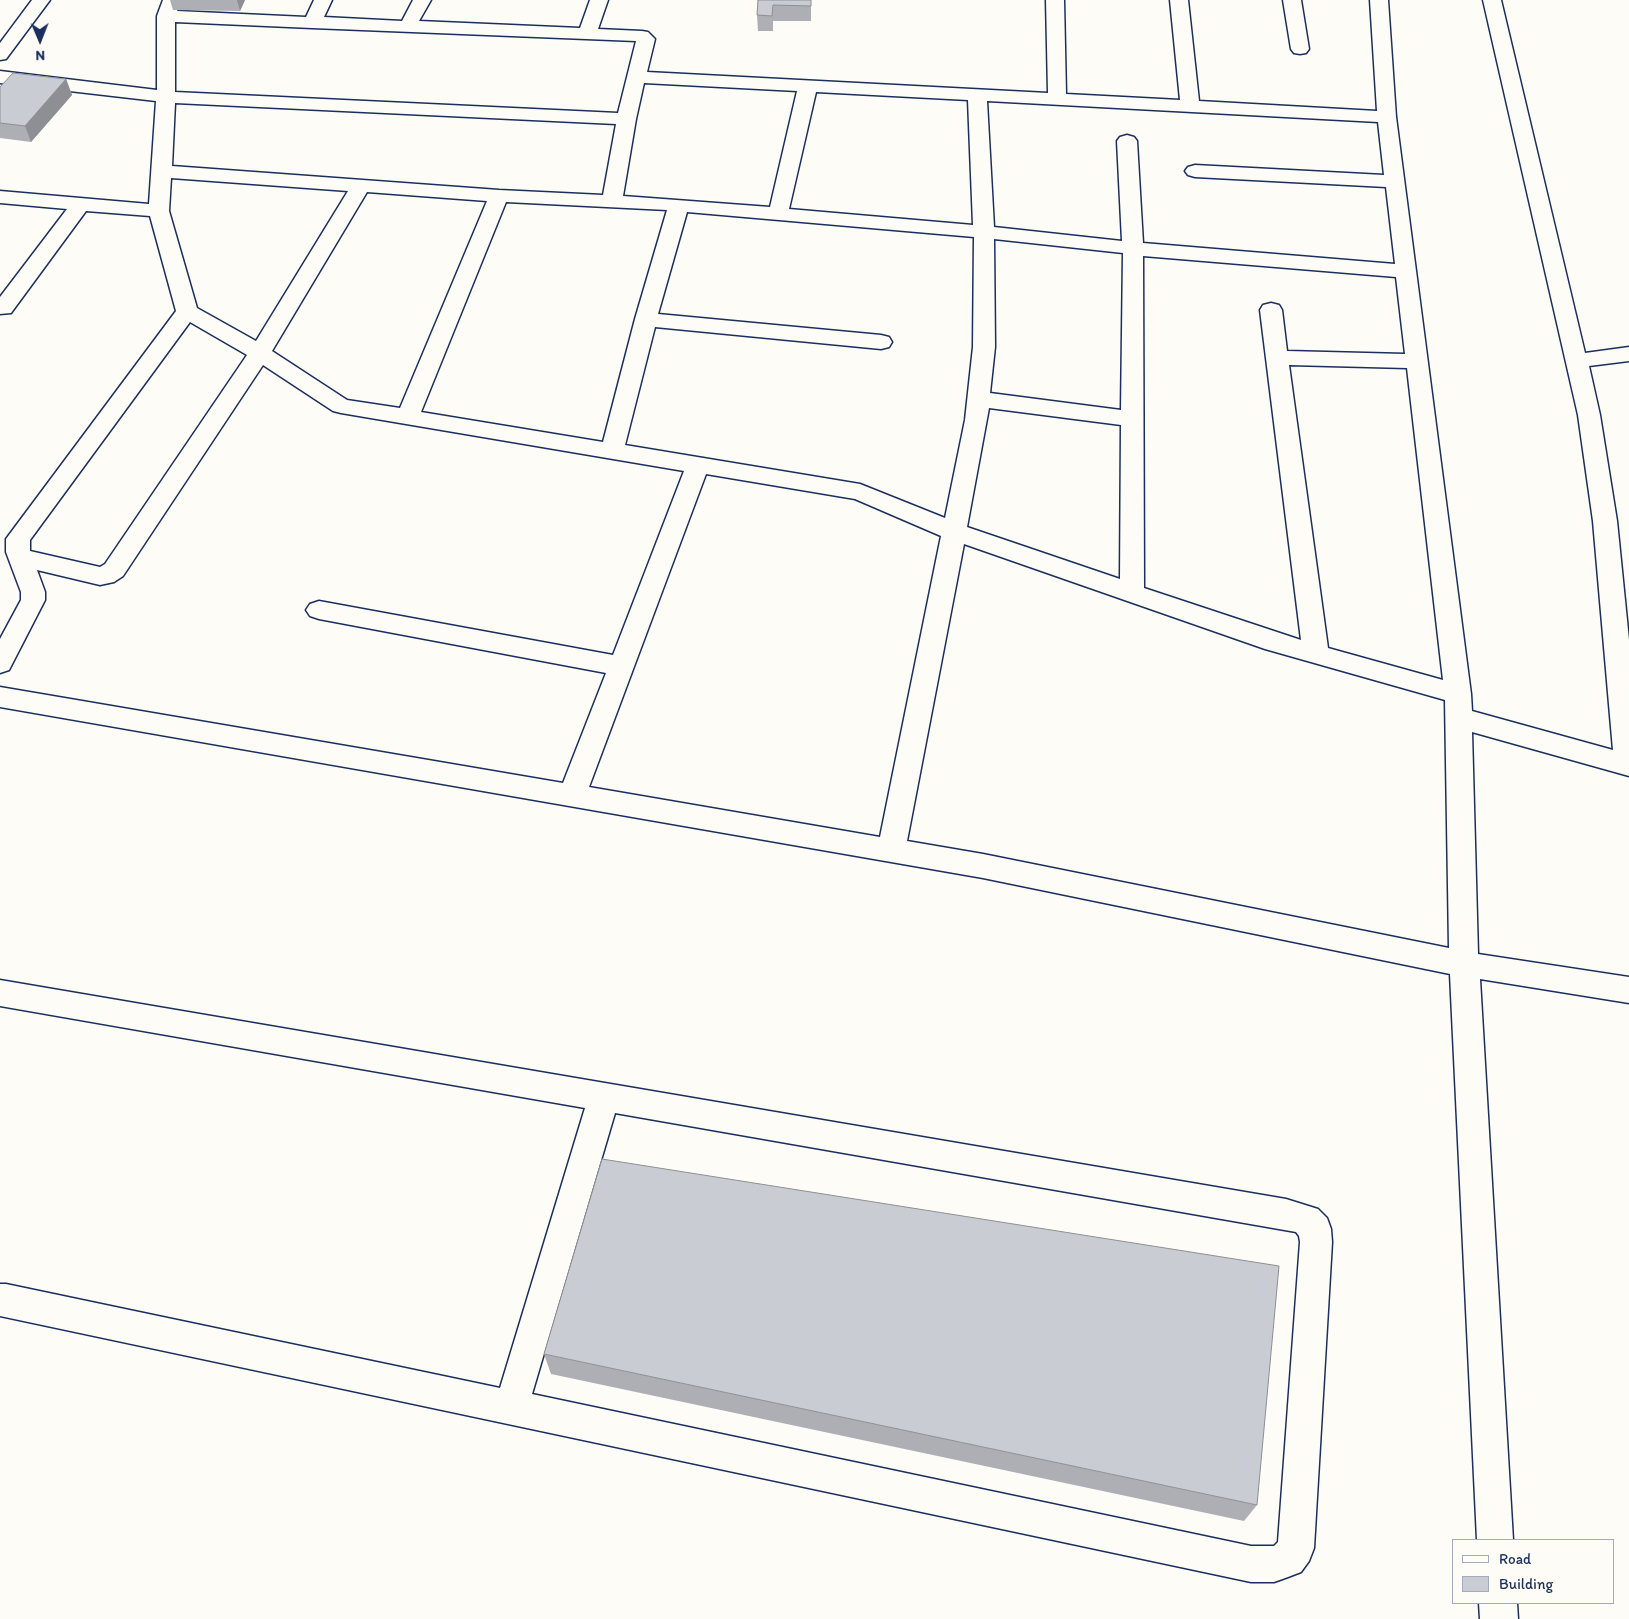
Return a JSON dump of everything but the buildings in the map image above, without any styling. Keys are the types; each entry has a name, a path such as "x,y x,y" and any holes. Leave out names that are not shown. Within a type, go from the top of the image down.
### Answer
{"street":[{"path":"0,54 41,0"},
{"path":"312,22 323,0"},
{"path":"408,26 422,0"},
{"path":"588,34 599,0"},
{"path":"1055,0 1057,99"},
{"path":"1179,0 1190,106"},
{"path":"1292,0 1300,49"},
{"path":"1379,0 1387,116 1458,706 1464,964 1495,1539"},
{"path":"612,201 626,120 645,42 644,38 312,22 169,8 159,211 187,311 260,353 342,406 860,492 955,532 1274,642 1316,654 1458,706 1628,764 1604,521 1589,415 1492,0"},
{"path":"0,77 166,97 626,120"},
{"path":"636,77 1387,116"},
{"path":"778,214 808,86"},
{"path":"891,850 955,532 978,399 984,347 984,232 977,95"},
{"path":"1127,142 1133,248 1132,593"},
{"path":"161,171 499,196 679,205 984,232 1133,248 1406,271"},
{"path":"1195,171 1395,182"},
{"path":"21,558 100,576 109,574 260,353 361,186"},
{"path":"408,417 499,196"},
{"path":"0,197 159,211"},
{"path":"3,308 81,204"},
{"path":"612,451 646,318 679,205"},
{"path":"1271,310 1316,654"},
{"path":"0,663 33,600 33,592 17,546 18,539 187,311"},
{"path":"646,318 881,342"},
{"path":"1576,361 1629,354"},
{"path":"1276,358 1417,361"},
{"path":"978,399 1132,420"},
{"path":"572,795 698,465"},
{"path":"319,610 620,666"},
{"path":"0,697 983,866 1464,964 1629,990"},
{"path":"0,993 1286,1214 1306,1220 1315,1229 1316,1242 1296,1548 1288,1559 1274,1564 1251,1564 0,1300"},
{"path":"511,1407 604,1097"},
{"path":"1498,1604 1499,1619"}]}
